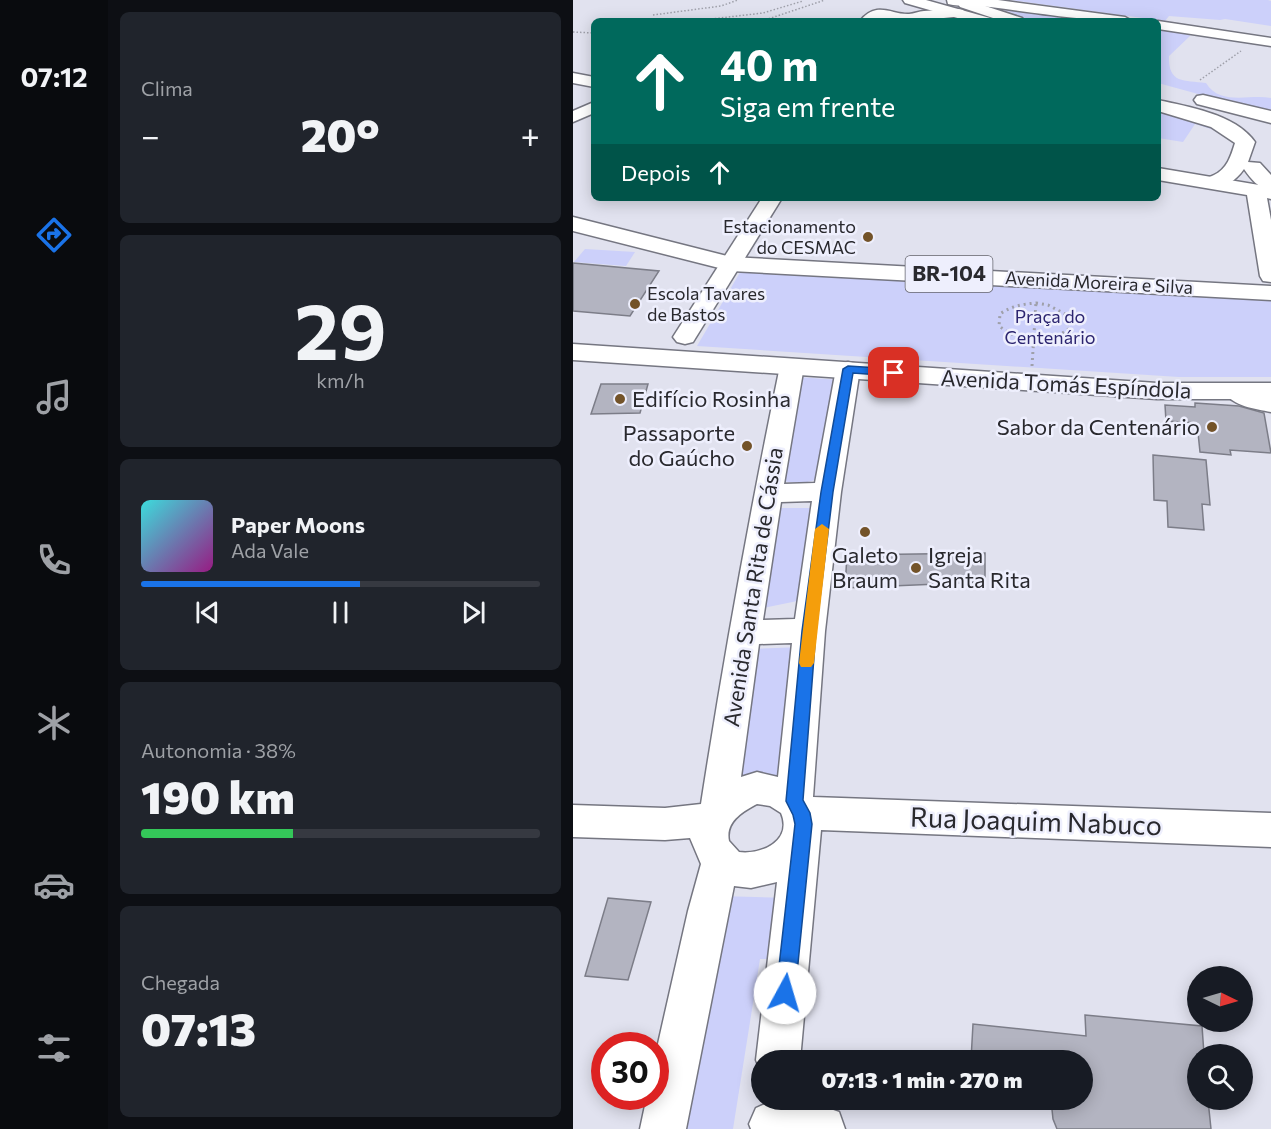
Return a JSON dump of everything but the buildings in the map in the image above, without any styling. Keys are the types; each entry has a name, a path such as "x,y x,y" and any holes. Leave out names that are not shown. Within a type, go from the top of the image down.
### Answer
{"main road":[{"path":"915,0 954,4 1006,18"},
{"path":"954,4 980,18"},
{"path":"1161,89 1271,117"},
{"path":"1161,97 1271,126"},
{"path":"1161,106 1221,124 1241,136 1245,142 1234,171 1229,176 1212,183"},
{"path":"1259,158 1247,177 1259,189"},
{"name":"Avenida Moreira e Silva","path":"573,224 731,264 1271,293"},
{"path":"573,243 631,238"},
{"name":"Avenida Tomás Espíndola","path":"573,352 1157,391 1236,393 1271,391"}],"street":[{"path":"902,18 915,0"},
{"path":"872,18 875,16 902,18 922,15 954,4 976,1 1103,18"},
{"path":"1161,25 1264,40"},
{"path":"573,78 591,81"},
{"path":"573,117 591,108"},
{"path":"1161,174 1259,189 1271,276"},
{"path":"685,337 770,201"},
{"name":"Avenida Santa Rita de Cássia","path":"663,1129 708,911 715,831 743,632 792,366"},
{"path":"780,1050 799,817 809,631 827,492 848,369"},
{"path":"1236,393 1255,401 1271,404"},
{"path":"767,493 827,492"},
{"path":"743,632 809,631"},
{"path":"756,788 784,793 799,817 786,858 774,866 760,870 732,867 715,831 729,799 756,788"},
{"name":"Rua Joaquim Nabuco","path":"799,817 1271,830"},
{"path":"573,821 665,824 715,831"},
{"path":"773,1117 822,1129"}],"path":[{"path":"653,15 721,6 738,0"},
{"path":"797,0 815,3"},
{"path":"771,18 825,0"},
{"path":"720,18 763,13 803,1"},
{"path":"573,32 591,33"},
{"path":"1200,80 1264,40"},
{"path":"1032,367 1037,295"},
{"path":"1036,303 1048,305 1067,315 1070,328 1057,339 1033,342 1011,337 999,326 1000,314 1006,309 1036,303"}],"green space":[{"path":"1010,0 1271,1 1271,26 1225,19 1169,16 1165,21 1161,20 1161,18 1143,18"},
{"path":"980,4 1086,18 1022,18 1013,13"},
{"path":"1161,27 1188,31 1190,36 1169,56 1169,65 1174,76 1184,81 1206,83 1212,90 1227,97 1271,98 1271,114 1161,84"},
{"path":"1161,110 1218,129 1223,133 1195,124 1183,142 1161,138"},
{"path":"585,249 635,252 626,266 574,262"},
{"name":"Praça do Centenário","path":"742,269 1033,284 1271,300 1271,377 1179,377 697,346"},
{"path":"797,377 840,380 824,475 809,482 799,483 783,481"},
{"path":"773,508 816,508 807,599 758,609"},
{"path":"802,647 788,778 727,788 749,649"},
{"path":"719,896 789,898 784,959 760,959 733,1129 681,1129"}],"slow traffic":[{"path":"806,663 822,529"}],"place":[{"name":"Estacionamento do CESMAC","path":"868,237"},
{"name":"Escola Tavares de Bastos","path":"635,304"},
{"name":"Edifício Rosinha","path":"620,399"},
{"name":"Sabor da Centenário","path":"1212,427"},
{"name":"Passaporte do Gaúcho","path":"747,446"},
{"name":"Galeto Braum","path":"865,532"},
{"name":"Igreja Santa Rita","path":"916,568"}],"route":[{"path":"785,993 803,824 801,813 794,801 809,631 827,492 848,369 894,373"}]}
